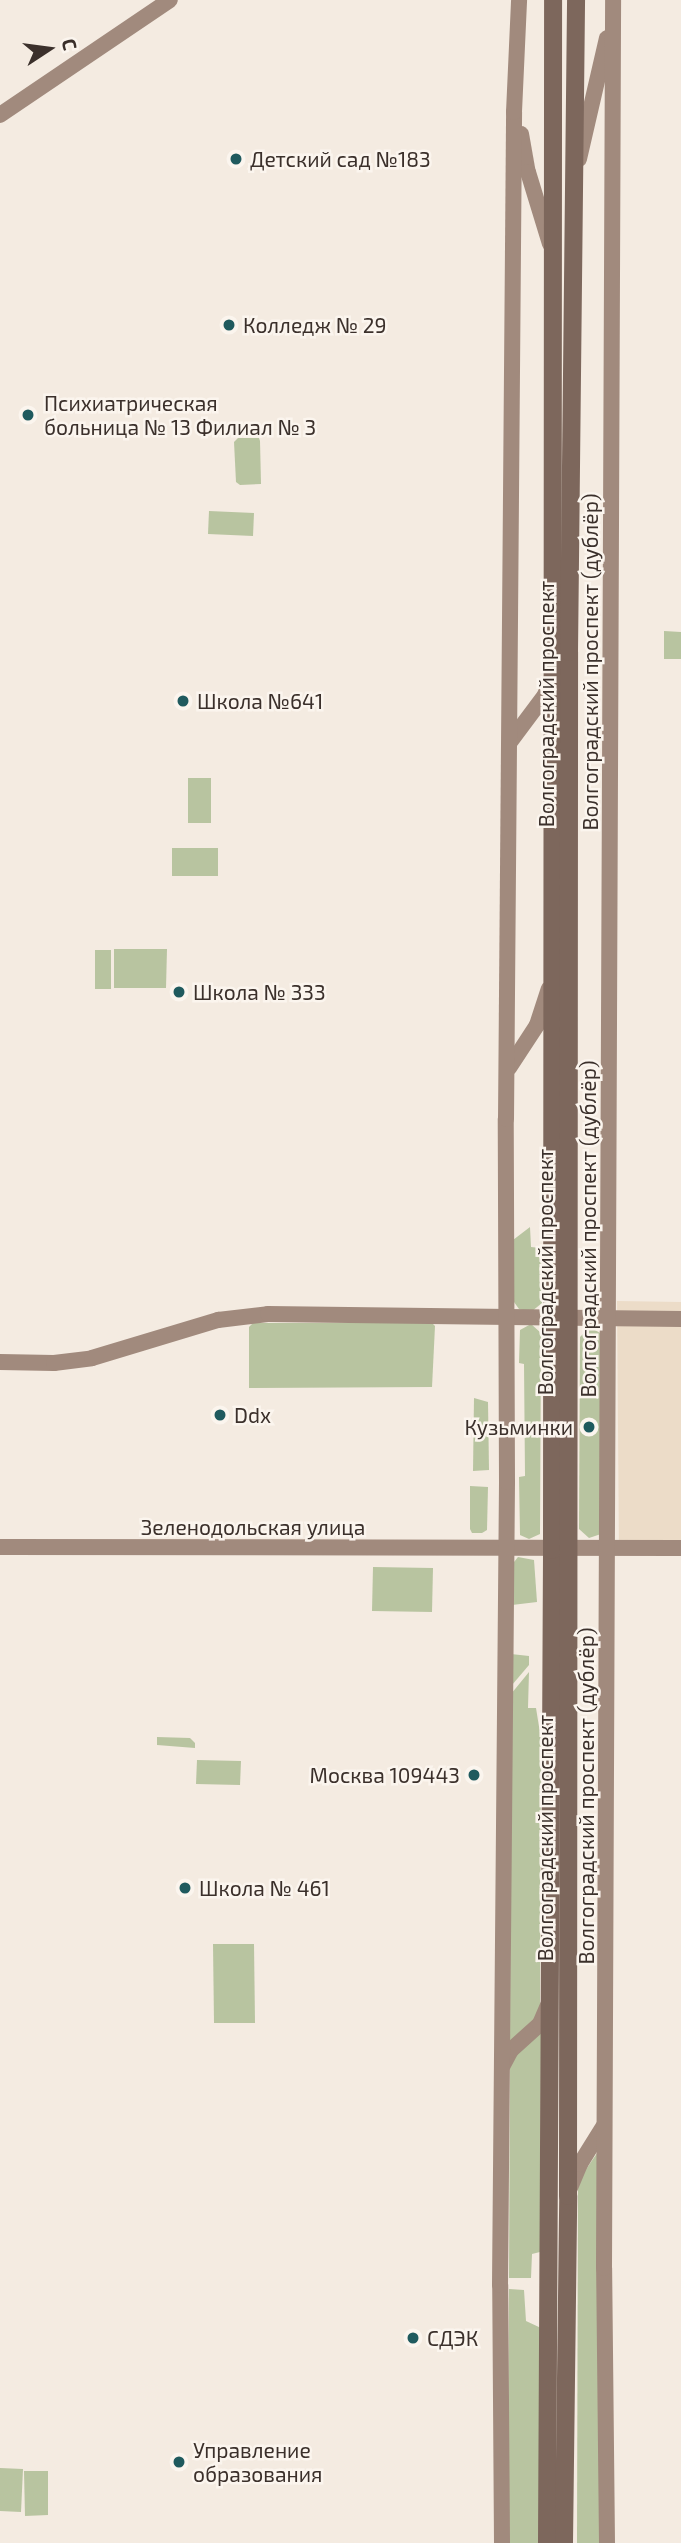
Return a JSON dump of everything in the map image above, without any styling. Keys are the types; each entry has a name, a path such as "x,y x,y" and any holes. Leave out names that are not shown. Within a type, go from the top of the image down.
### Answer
{"main road":[{"name":"Волгоградский проспект","path":"553,0 551,983 559,1319 568,2196 564,2543"},
{"name":"Волгоградский проспект","path":"559,1319 576,0"},
{"name":"Волгоградский проспект","path":"547,2543 549,2003 561,1550"}],"street":[{"path":"0,116 170,0"},
{"path":"502,2543 506,1077 519,0"},
{"name":"Волгоградский проспект (дублёр)","path":"574,186 607,39 612,0"},
{"name":"Волгоградский проспект (дублёр)","path":"607,2543 605,2125 612,0"},
{"path":"516,101 528,172 553,257"},
{"path":"509,745 545,695 552,677"},
{"path":"506,1077 515,1056 537,1026 551,983"},
{"path":"0,1362 54,1363 92,1358 238,1316 275,1314 681,1319"},
{"name":"Зеленодольская улица","path":"0,1547 608,1549"},
{"path":"608,1549 681,1548"},
{"path":"502,2069 511,2050 540,2024 549,2003"},
{"path":"568,2196 574,2176 605,2125"}],"green space":[{"path":"238,438 259,438 261,484 240,485 236,482 234,442"},
{"path":"209,511 254,513 253,536 208,534"},
{"path":"664,631 681,632 681,659 664,659"},
{"path":"188,778 211,778 211,823 188,823"},
{"path":"172,848 218,848 218,876 172,876"},
{"path":"114,949 167,949 166,988 114,988"},
{"path":"95,950 111,950 111,989 95,989"},
{"path":"530,1227 531,1247 540,1248 542,1303 531,1312 519,1309 514,1302 513,1240"},
{"path":"253,1323 432,1323 435,1326 432,1387 249,1388 249,1327"},
{"path":"531,1324 541,1333 540,1534 529,1539 520,1535 519,1477 525,1476 524,1364 519,1363 520,1330"},
{"path":"593,1329 602,1334 601,1534 589,1538 579,1529 580,1337"},
{"path":"474,1398 488,1402 489,1470 473,1471"},
{"path":"470,1486 488,1487 487,1530 482,1533 472,1533 470,1529"},
{"path":"518,1557 534,1560 537,1602 512,1605 514,1562"},
{"path":"373,1567 433,1568 432,1612 372,1611"},
{"path":"511,1654 529,1656 529,1665 512,1685"},
{"path":"529,1672 528,1708 536,1708 541,1739 540,2011 537,2019 510,2045 511,1694"},
{"path":"157,1737 190,1738 195,1743 195,1748 157,1745"},
{"path":"197,1760 241,1761 240,1785 196,1784"},
{"path":"213,1944 254,1944 255,2023 214,2023"},
{"path":"541,2029 540,2252 532,2254 531,2278 509,2278 510,2061"},
{"path":"602,2146 602,2543 577,2543 578,2181"},
{"path":"509,2289 524,2290 526,2321 541,2328 540,2543 508,2543"},
{"path":"0,2468 23,2469 21,2512 0,2511"},
{"path":"24,2471 48,2471 48,2515 25,2516"}],"shaded area":[{"path":"617,1301 681,1302 681,1554 619,1554"}],"place":[{"name":"Детский сад №183","path":"236,159"},
{"name":"Колледж № 29","path":"229,325"},
{"name":"Психиатрическая больница № 13 Филиал № 3","path":"28,415"},
{"name":"Школа №641","path":"183,701"},
{"name":"Школа № 333","path":"179,992"},
{"name":"Ddx","path":"220,1415"},
{"name":"Кузьминки","path":"589,1427"},
{"name":"Москва 109443","path":"474,1775"},
{"name":"Школа № 461","path":"185,1888"},
{"name":"СДЭК","path":"413,2338"},
{"name":"Управление образования","path":"179,2462"}]}
